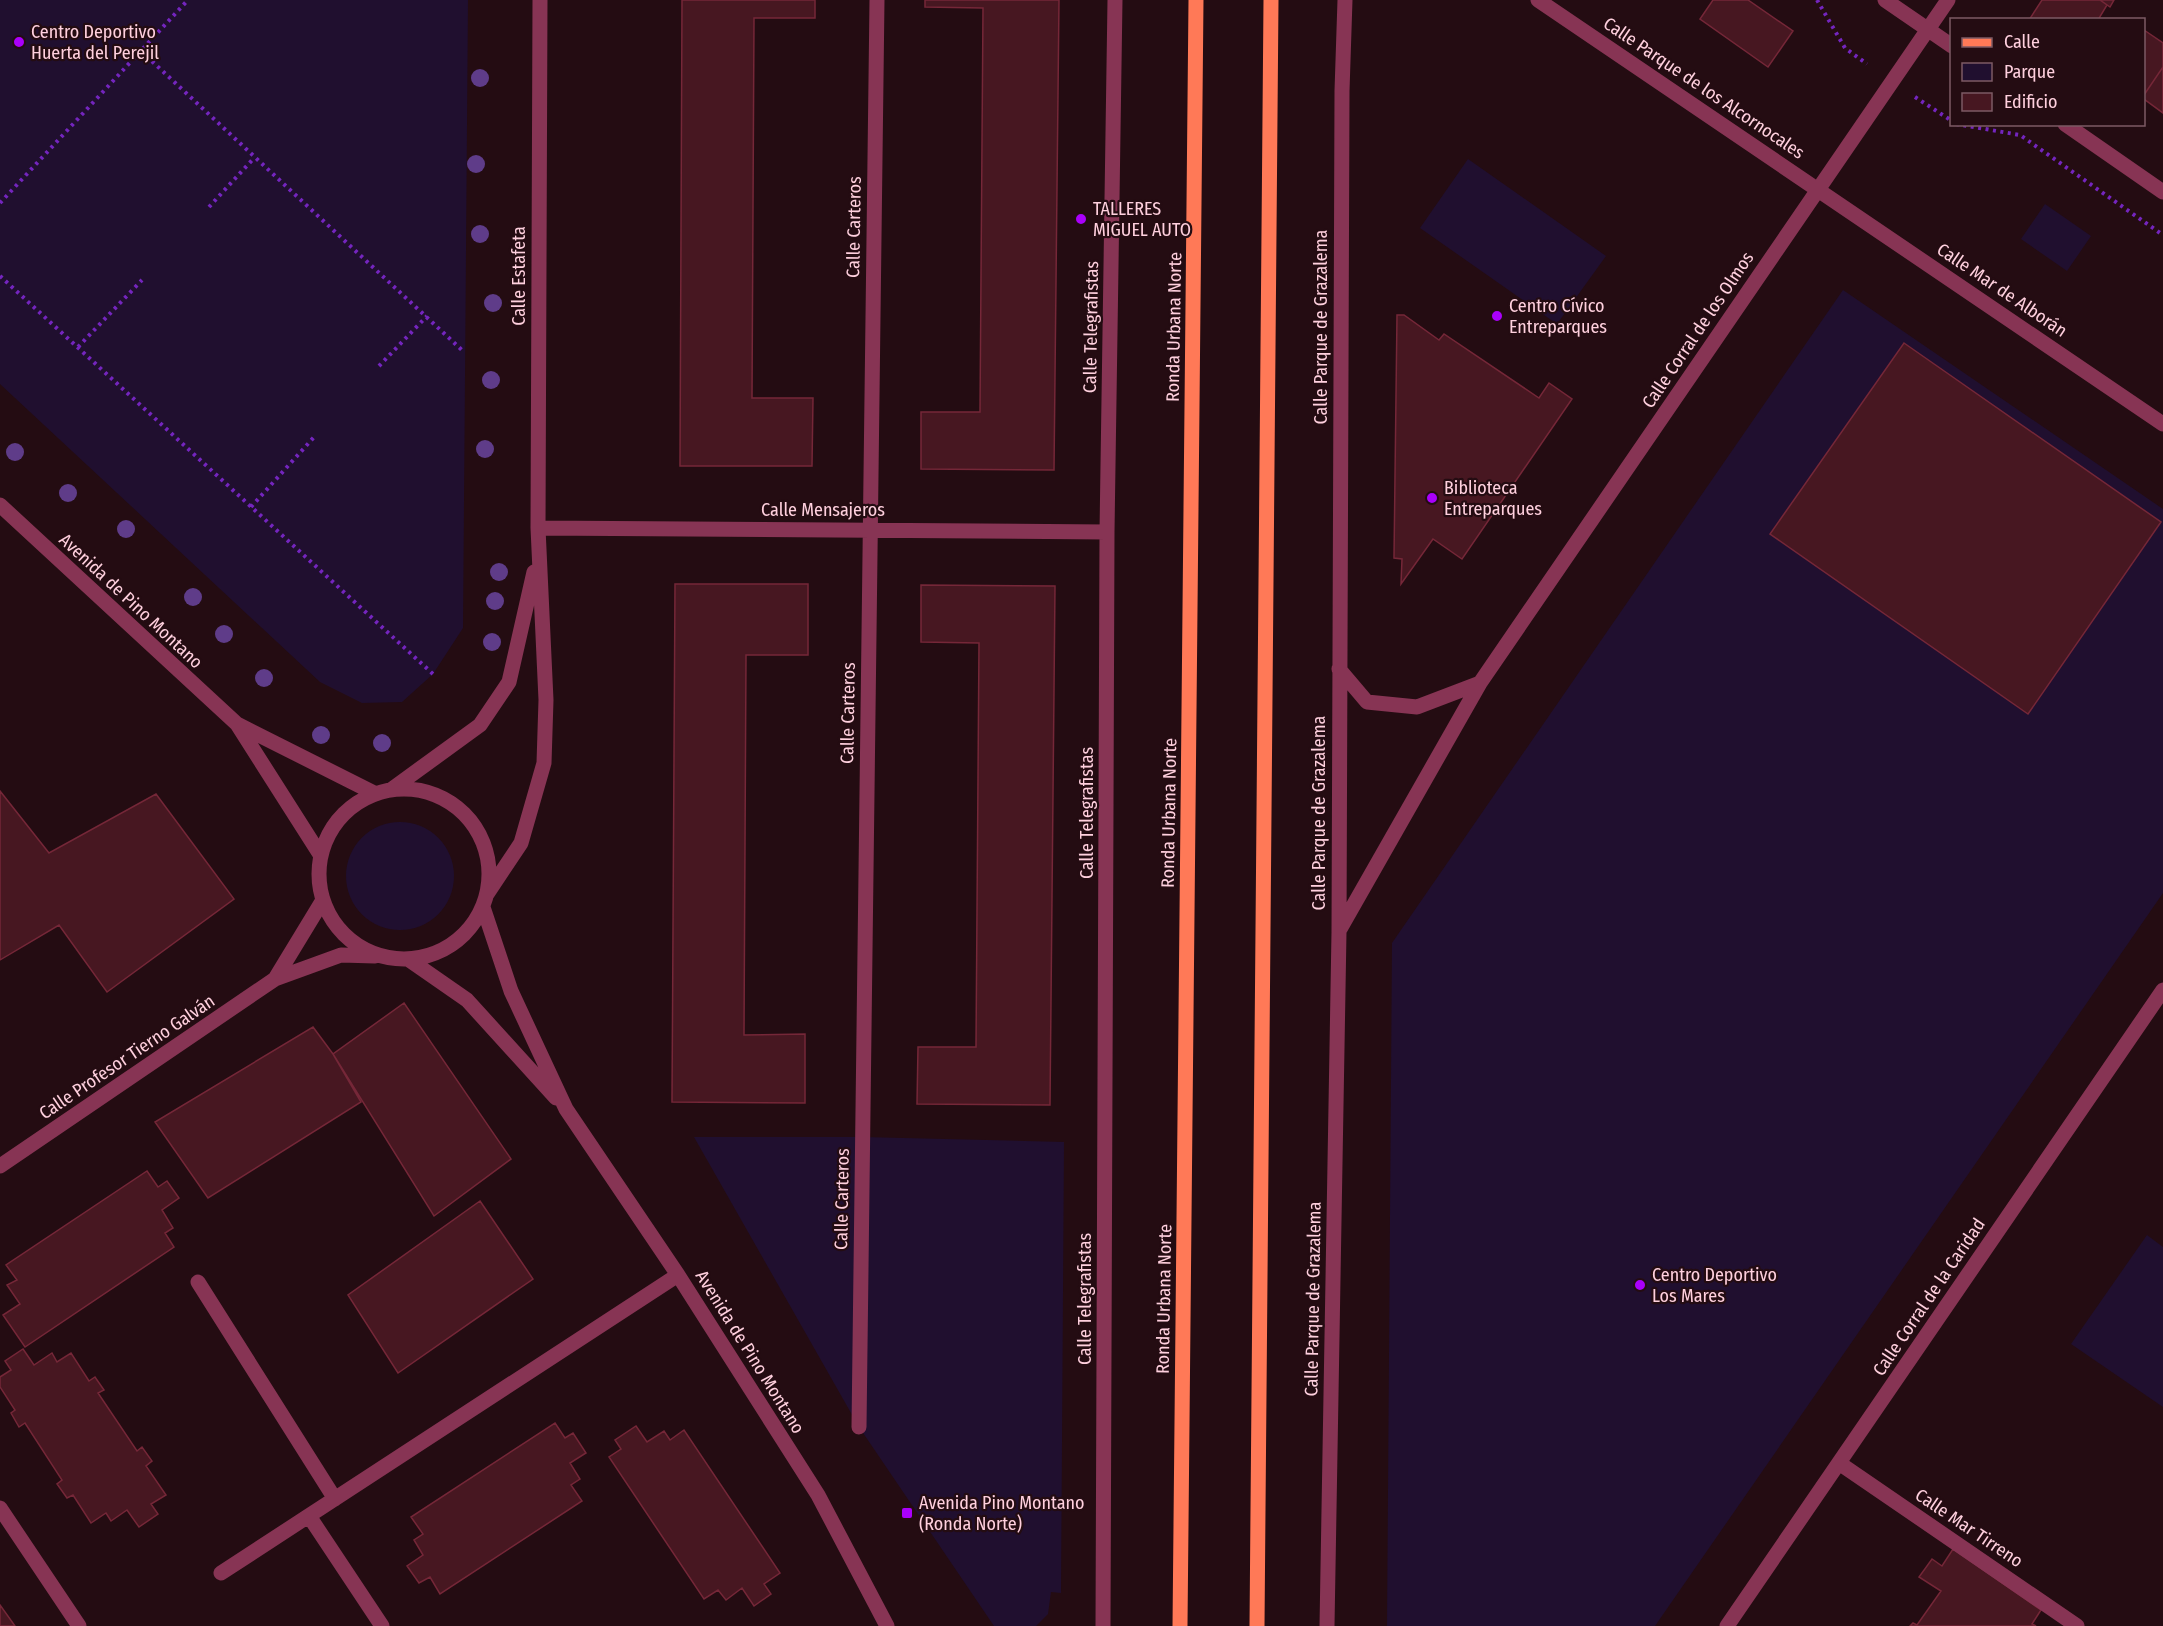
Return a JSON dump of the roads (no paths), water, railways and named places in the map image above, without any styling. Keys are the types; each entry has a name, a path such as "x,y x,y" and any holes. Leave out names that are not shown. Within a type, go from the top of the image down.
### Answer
{"main road":[{"name":"Ronda Urbana Norte","path":"1180,1626 1196,0"},
{"path":"1257,1626 1270,0"}],"street":[{"name":"Calle Estafeta","path":"485,900 521,843 544,763 546,700 538,552 540,0"},
{"name":"Calle Carteros","path":"859,1427 877,0"},
{"name":"Calle Telegrafistas","path":"1103,1626 1107,532 1115,0"},
{"name":"Calle Parque de Grazalema","path":"1327,1626 1338,932 1342,91 1345,0"},
{"name":"Calle Parque de los Alcornocales","path":"1538,0 1819,188"},
{"path":"1885,0 1950,45"},
{"name":"Calle Corral de los Olmos","path":"1338,932 1480,683 1948,0"},
{"path":"2068,126 2163,192"},
{"name":"Calle Mar de Alborán","path":"1819,188 2163,424"},
{"name":"Avenida de Pino Montano","path":"0,505 237,724 321,856"},
{"name":"Calle Mensajeros","path":"538,528 1107,532"},
{"name":"Calle Estafeta","path":"383,792 480,726 509,682 538,552"},
{"path":"1339,669 1367,702 1417,707 1480,683"},
{"name":"Avenida de Pino Montano","path":"237,724 383,792"},
{"path":"407,789 440,796 466,816 477,829 489,860 485,900 471,927 453,944 439,952 408,960 384,957 363,950 346,936 332,919 323,900 319,878 321,856 335,824 360,801 383,792 407,789"},
{"name":"Calle Profesor Tierno Galván","path":"275,980 323,900"},
{"name":"Avenida de Pino Montano","path":"485,900 511,991 566,1109"},
{"name":"Calle Profesor Tierno Galván","path":"0,1166 275,980 341,955 384,957"},
{"name":"Avenida de Pino Montano","path":"408,960 467,1000 566,1109 678,1275 818,1495 887,1626"},
{"name":"Calle Corral de la Caridad","path":"1727,1626 2157,1012 2163,990"},
{"path":"221,1573 678,1275"},
{"path":"198,1282 335,1499"},
{"name":"Calle Mar Tirreno","path":"1839,1463 2077,1626"},
{"path":"0,1508 79,1626"},
{"path":"309,1516 382,1626"}],"place":[{"name":"Centro Deportivo Huerta del Perejil","path":"19,42"},
{"name":"TALLERES MIGUEL AUTO","path":"1081,219"},
{"name":"Centro Cívico Entreparques","path":"1497,316"},
{"name":"Biblioteca Entreparques","path":"1432,498"},
{"name":"Centro Deportivo Los Mares","path":"1640,1285"},
{"name":"Avenida Pino Montano (Ronda Norte)","path":"907,1513"}]}
